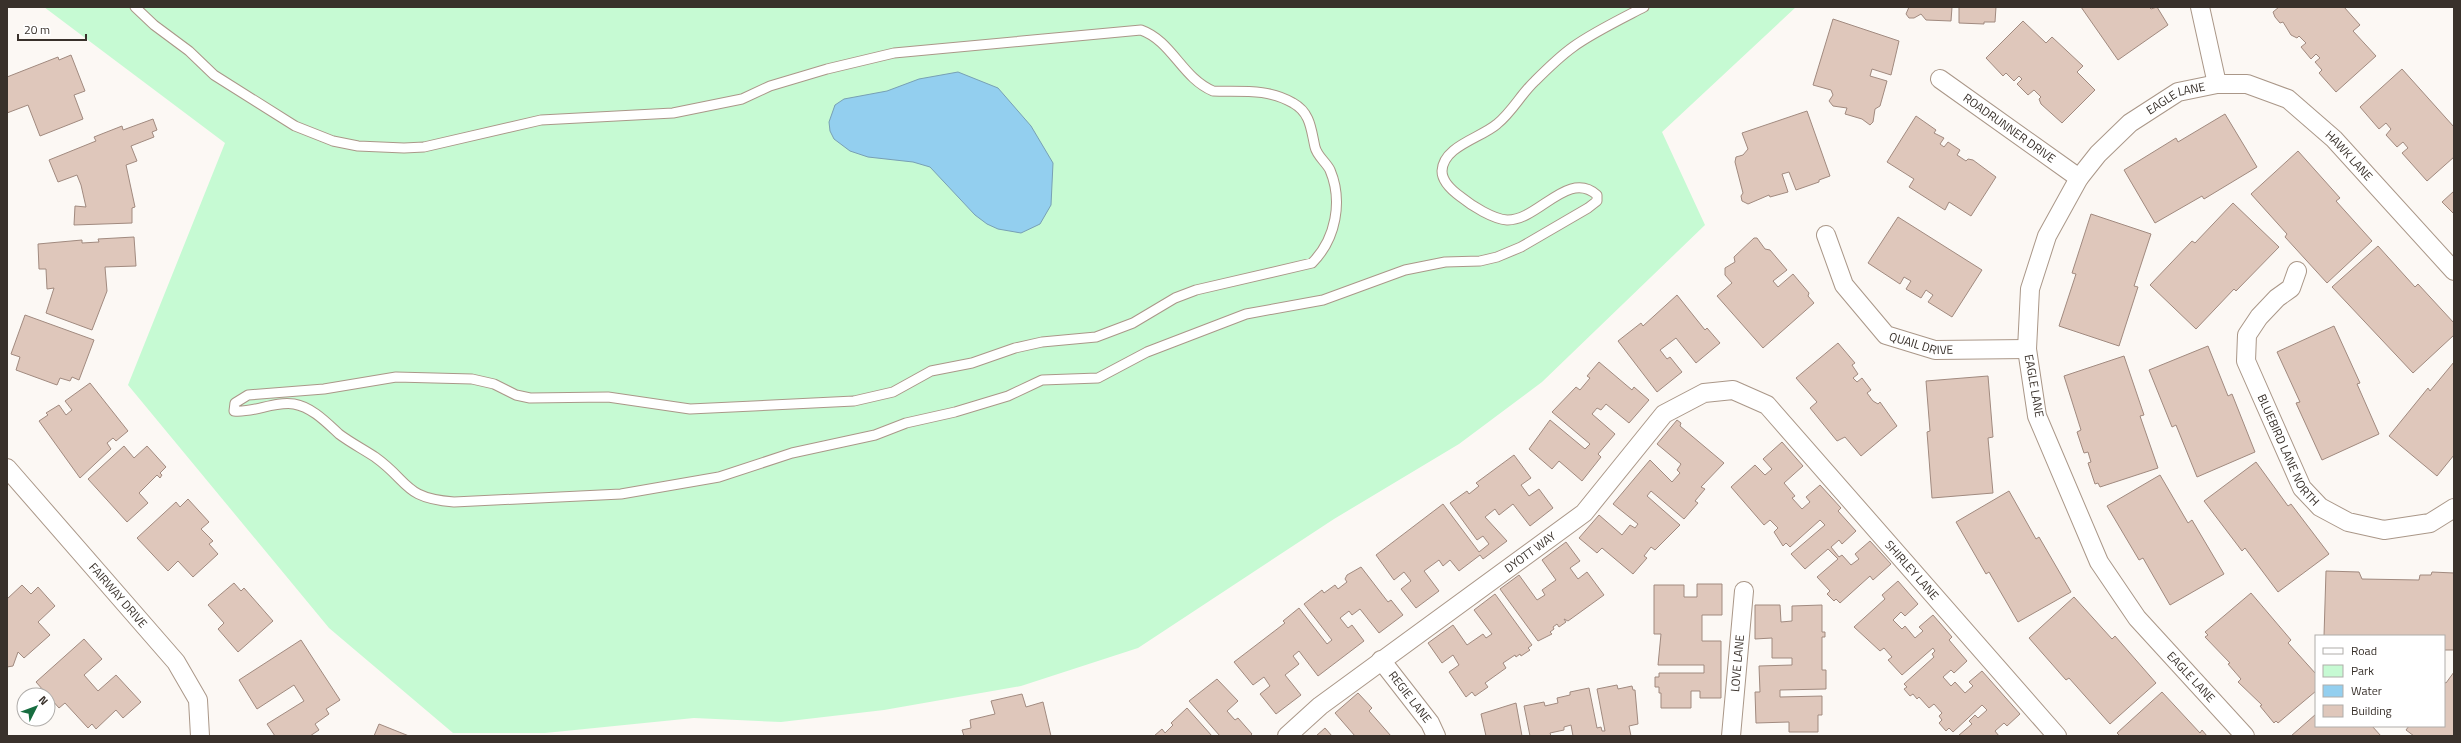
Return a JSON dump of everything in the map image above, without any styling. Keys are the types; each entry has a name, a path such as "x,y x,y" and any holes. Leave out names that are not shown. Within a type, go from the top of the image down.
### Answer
{"street":[{"path":"2200,7 2217,84"},
{"name":"ROADRUNNER DRIVE","path":"1940,80 2079,178"},
{"name":"EAGLE LANE","path":"2217,84 2178,92 2130,123 2098,154 2079,178 2047,236 2030,289 2027,349 2037,416 2099,562 2137,618 2246,736"},
{"name":"HAWK LANE","path":"2217,84 2247,84 2288,99 2334,139 2454,271"},
{"name":"QUAIL DRIVE","path":"1826,235 1844,285 1886,335 1935,350 2027,349"},
{"name":"BLUEBIRD LANE NORTH","path":"2297,271 2291,288 2277,298 2259,317 2247,335 2246,361 2302,488 2320,507 2348,522 2384,530 2430,523 2454,508"},
{"name":"DYOTT WAY","path":"1287,736 1320,706 1381,660 1584,513 1664,414 1704,393 1733,390 1767,405"},
{"name":"SHIRLEY LANE","path":"1767,405 2057,736"},
{"name":"FAIRWAY DRIVE","path":"7,468 176,662 198,700 200,736"},
{"name":"LOVE LANE","path":"1731,736 1744,591"},
{"name":"REGIE LANE","path":"1381,660 1430,723 1436,736"}],"lane":[{"path":"135,7 154,25 189,51 214,74 294,126 333,141 358,146 404,148 424,146 541,120 672,113 742,99 770,86 827,69 894,53 1141,30 1154,35 1186,72 1205,88 1213,91 1269,93 1294,103 1309,120 1315,148 1331,172 1337,194 1337,214 1320,255 1312,263 1196,290 1175,298 1133,323 1096,337 1042,342 1015,348 972,363 931,371 893,392 854,401 690,409 608,397 530,398 516,395 494,384 472,379 389,377 324,390 248,395 235,403 234,411 245,412 266,406 294,404 313,412 345,438 375,458 416,494 434,501 454,502 639,493 719,478 792,452 875,435 906,423 955,412 1008,396 1042,380 1098,378 1147,352 1246,314 1323,300 1405,270 1445,262 1484,260 1512,252 1588,208 1597,201 1597,195 1583,187 1573,188 1534,210 1508,220 1496,217 1467,202 1454,191 1445,180 1442,172 1446,158 1453,151 1497,125 1508,115 1533,82 1574,46 1644,7"}],"green space":[{"path":"44,7 1796,7 1662,132 1705,225 1542,382 1459,444 1334,519 1138,648 1021,686 884,710 781,722 694,718 545,733 453,733 329,628 128,385 225,143"}],"water":[{"path":"958,72 998,88 1031,126 1053,163 1051,205 1040,224 1021,233 998,229 987,224 975,215 930,167 913,162 868,157 850,151 834,139 830,131 829,122 835,105 844,99 887,91 919,79"}],"building":[{"path":"1909,7 1952,7 1951,21 1926,20 1921,14 1914,18 1909,18 1906,14"},
{"path":"1959,7 1996,7 1995,22 1984,22 1984,24 1959,23"},
{"path":"2081,7 2149,7 2151,9 2157,7 2168,25 2118,60"},
{"path":"2279,7 2344,7 2360,25 2353,31 2376,56 2336,92 2319,73 2322,70 2315,62 2320,58 2316,54 2311,59 2301,47 2306,43 2299,36 2297,38 2291,35 2283,22 2280,23 2275,17 2273,12"},
{"path":"1833,19 1899,41 1891,75 1872,69 1870,76 1887,81 1880,106 1875,109 1873,122 1870,125 1862,119 1845,114 1847,108 1833,106 1829,101 1833,95 1831,90 1813,85"},
{"path":"2023,21 2046,43 2052,37 2083,66 2077,72 2095,90 2062,123 2041,104 2039,99 2041,97 2034,90 2028,95 2017,84 2022,79 2019,76 2014,81 2006,73 2003,76 1986,58"},
{"path":"71,55 85,91 74,95 83,119 40,136 28,105 7,113 7,77 58,57 59,60"},
{"path":"2402,69 2454,127 2454,157 2427,181 2402,153 2408,148 2403,142 2397,147 2386,135 2391,129 2386,123 2379,129 2360,107"},
{"path":"1807,111 1830,176 1819,180 1819,182 1796,190 1789,172 1782,174 1788,192 1770,197 1769,195 1748,204 1742,201 1741,196 1743,193 1735,162 1736,157 1743,155 1748,149 1742,133"},
{"path":"2225,114 2257,167 2204,199 2202,196 2155,223 2124,170 2176,138 2178,142"},
{"path":"1916,116 1936,130 1934,133 1944,138 1940,144 1944,147 1948,142 1960,150 1957,155 1966,161 1968,159 1973,160 1996,177 1971,216 1949,202 1945,210 1909,187 1914,179 1887,162"},
{"path":"153,119 157,130 152,132 154,137 131,146 137,161 126,165 135,207 132,208 132,223 74,225 75,206 86,207 81,185 77,175 58,182 49,160 96,141 94,137 122,126 123,130"},
{"path":"2298,151 2340,198 2336,201 2372,241 2327,283 2285,237 2287,234 2251,194"},
{"path":"2454,191 2454,214 2442,202"},
{"path":"2233,203 2279,247 2236,291 2234,289 2196,329 2150,285 2192,241 2195,243"},
{"path":"2091,214 2151,234 2134,286 2138,287 2119,346 2059,326 2076,274 2072,273"},
{"path":"1898,217 1982,270 1952,317 1928,302 1933,295 1926,290 1921,298 1906,289 1911,281 1904,277 1900,284 1868,263"},
{"path":"134,237 136,266 105,267 107,291 92,330 46,313 54,288 47,289 46,269 39,269 38,244 82,240 82,243 99,242 98,239"},
{"path":"1754,238 1757,238 1765,249 1770,250 1787,270 1773,281 1778,287 1793,274 1809,293 1808,296 1814,303 1763,348 1717,296 1732,283 1725,275 1725,268 1735,262 1734,257"},
{"path":"2378,246 2415,287 2418,284 2454,323 2454,335 2413,373 2332,287"},
{"path":"1677,295 1705,330 1707,328 1720,343 1696,363 1676,338 1660,350 1667,359 1670,357 1682,372 1657,392 1618,341 1641,323 1643,326"},
{"path":"25,315 94,340 79,380 72,377 70,381 60,378 57,385 16,370 20,357 11,354"},
{"path":"2334,326 2360,383 2357,384 2379,434 2322,460 2296,403 2300,402 2277,352"},
{"path":"1838,343 1855,363 1852,365 1858,374 1853,378 1857,382 1862,378 1871,390 1867,393 1873,401 1878,404 1880,402 1897,426 1861,456 1845,437 1837,441 1810,408 1817,402 1796,378"},
{"path":"2208,346 2228,396 2232,394 2255,452 2197,477 2176,425 2172,427 2149,370"},
{"path":"2124,356 2144,415 2140,416 2158,468 2100,487 2098,483 2095,484 2088,463 2091,462 2088,452 2084,453 2077,432 2081,430 2064,376"},
{"path":"1599,362 1632,390 1634,387 1649,400 1629,423 1606,404 1601,410 1597,408 1592,414 1615,434 1598,454 1601,457 1582,481 1559,461 1552,469 1529,449 1550,420 1585,449 1590,444 1552,412 1576,387 1580,390 1590,378 1587,376"},
{"path":"2454,362 2454,455 2437,476 2389,436 2428,388 2430,391"},
{"path":"1988,376 1993,437 1988,438 1993,493 1932,498 1927,432 1930,431 1926,381"},
{"path":"90,383 128,431 116,441 113,438 107,443 111,449 80,478 39,421 48,415 46,413 59,405 66,415 72,410 65,401"},
{"path":"1677,420 1681,423 1680,426 1724,463 1701,487 1705,489 1695,501 1698,503 1684,519 1651,491 1647,496 1680,525 1655,550 1651,547 1644,556 1647,558 1633,574 1602,548 1597,553 1579,538 1599,515 1622,535 1630,525 1635,528 1638,524 1613,504 1650,460 1672,482 1680,473 1677,470 1681,464 1657,444"},
{"path":"1782,442 1803,466 1784,483 1795,496 1792,498 1802,509 1810,502 1806,497 1820,485 1841,508 1838,511 1856,531 1842,544 1839,540 1831,547 1839,557 1842,555 1851,565 1859,559 1855,554 1870,541 1891,564 1873,580 1870,576 1840,603 1836,599 1834,601 1827,594 1830,591 1817,577 1838,559 1828,549 1805,569 1791,554 1825,525 1820,520 1790,547 1786,543 1783,546 1774,532 1778,528 1770,520 1764,525 1731,487 1755,465 1765,475 1772,469 1763,459"},
{"path":"124,446 134,458 147,446 166,467 160,473 162,475 160,478 157,475 139,493 148,503 127,522 88,479"},
{"path":"1514,455 1531,478 1521,485 1529,496 1539,489 1553,508 1530,526 1513,504 1499,515 1495,509 1485,517 1507,541 1483,559 1480,555 1459,571 1450,560 1443,566 1439,560 1424,571 1439,591 1416,608 1401,589 1411,581 1404,572 1394,580 1376,555 1443,504 1479,552 1489,544 1483,536 1477,540 1450,503 1467,491 1469,494 1479,486 1476,483"},
{"path":"2256,462 2288,506 2291,504 2329,554 2278,592 2245,548 2242,551 2204,501"},
{"path":"2160,475 2188,523 2192,520 2224,574 2170,605 2143,558 2139,560 2107,506"},
{"path":"2009,491 2036,539 2039,537 2071,592 2018,622 1989,572 1986,574 1956,522"},
{"path":"188,499 209,522 201,529 213,541 209,544 218,554 193,577 178,561 168,571 137,538 176,502 180,507"},
{"path":"1566,542 1580,561 1570,568 1578,579 1587,572 1604,595 1568,621 1564,619 1566,622 1559,627 1557,624 1553,627 1554,629 1550,632 1552,634 1538,641 1500,589 1519,575 1537,600 1545,595 1542,590 1556,580 1542,560"},
{"path":"1361,567 1388,602 1391,600 1403,615 1379,633 1360,609 1352,615 1349,611 1340,618 1348,628 1352,625 1364,641 1318,676 1299,651 1293,656 1299,664 1285,675 1301,695 1276,714 1260,694 1270,686 1264,677 1253,685 1234,662 1285,623 1283,621 1299,608 1327,644 1332,640 1304,604 1322,590 1324,593 1335,585 1338,589 1347,582 1345,579 1347,575"},
{"path":"2326,571 2359,572 2362,579 2419,580 2420,575 2431,575 2432,572 2454,573 2454,650 2445,650 2445,635 2324,635"},
{"path":"1898,581 1918,604 1905,616 1901,612 1893,620 1902,629 1905,626 1915,638 1923,631 1919,627 1933,615 1952,637 1949,640 1967,661 1954,673 1951,670 1943,677 1951,686 1955,682 1965,693 1973,686 1969,682 1982,671 2020,714 2007,726 2004,723 1995,731 1999,736 1958,736 1972,724 1969,721 1975,715 1978,718 1987,710 1982,705 1953,732 1949,728 1946,731 1939,723 1942,720 1939,716 1942,713 1934,704 1929,708 1919,697 1917,699 1913,694 1910,696 1904,689 1907,687 1904,684 1934,657 1932,654 1935,651 1933,648 1902,675 1888,660 1892,657 1884,648 1880,651 1854,627 1885,599 1882,595"},
{"path":"234,583 241,591 244,588 273,621 238,652 218,629 224,623 208,605"},
{"path":"1697,584 1722,584 1722,615 1702,615 1702,641 1721,641 1721,698 1700,698 1700,691 1691,691 1691,708 1661,708 1661,693 1659,693 1659,687 1655,687 1655,677 1659,677 1659,673 1704,673 1704,665 1658,665 1661,634 1654,634 1654,585 1684,585 1684,597 1697,597"},
{"path":"22,585 31,594 38,587 55,606 38,622 50,635 24,658 18,652 13,666 7,667 7,599"},
{"path":"2251,593 2291,640 2288,643 2315,673 2315,692 2278,723 2276,721 2274,723 2260,706 2262,705 2238,682 2241,679 2228,664 2230,663 2205,637 2208,635 2205,632"},
{"path":"1495,594 1532,645 1528,648 1530,650 1521,656 1520,654 1516,657 1515,655 1503,663 1506,668 1485,683 1488,687 1475,696 1472,692 1466,697 1449,672 1459,665 1453,655 1442,663 1428,643 1453,625 1467,645 1483,634 1486,638 1492,634 1474,610"},
{"path":"2074,597 2112,639 2115,636 2156,683 2110,724 2069,678 2066,680 2029,638"},
{"path":"1755,605 1780,605 1781,622 1792,621 1792,606 1822,605 1822,632 1825,632 1825,637 1822,637 1822,670 1826,670 1826,689 1780,690 1780,697 1822,696 1822,715 1818,715 1818,732 1789,732 1789,722 1756,723 1755,692 1760,692 1759,666 1792,665 1792,658 1772,658 1772,638 1755,639"},
{"path":"84,639 102,659 84,675 98,691 116,675 141,702 123,718 116,710 96,729 92,724 88,728 65,703 59,708 56,705 56,687 40,687 36,682"},
{"path":"301,640 340,700 326,709 329,714 315,724 319,730 310,736 275,736 267,724 304,701 294,685 257,709 239,680"},
{"path":"2454,672 2454,736 2414,736 2406,730 2408,727 2445,727 2446,683"},
{"path":"1217,679 1238,701 1227,711 1235,720 1238,718 1252,734 1250,736 1220,736 1189,701"},
{"path":"1617,685 1618,689 1632,686 1633,690 1635,690 1638,724 1629,726 1631,736 1573,736 1571,725 1564,727 1564,730 1550,733 1551,736 1530,736 1524,706 1544,702 1545,706 1558,703 1557,698 1570,695 1570,692 1589,688 1597,728 1601,727 1602,731 1605,731 1597,689"},
{"path":"2162,692 2200,733 2202,730 2207,736 2120,736 2117,733"},
{"path":"1358,693 1372,708 1369,711 1391,736 1355,736 1335,713"},
{"path":"1022,694 1026,707 1043,702 1051,736 964,736 962,730 971,728 970,720 995,714 991,701"},
{"path":"1516,703 1522,736 1486,736 1481,714"},
{"path":"1187,708 1212,736 1154,736 1162,729 1165,733 1173,725 1171,723"},
{"path":"2315,715 2315,727 2373,727 2381,736 2291,736"},
{"path":"379,724 409,736 374,736"},
{"path":"1325,728 1332,736 1316,736"}]}
